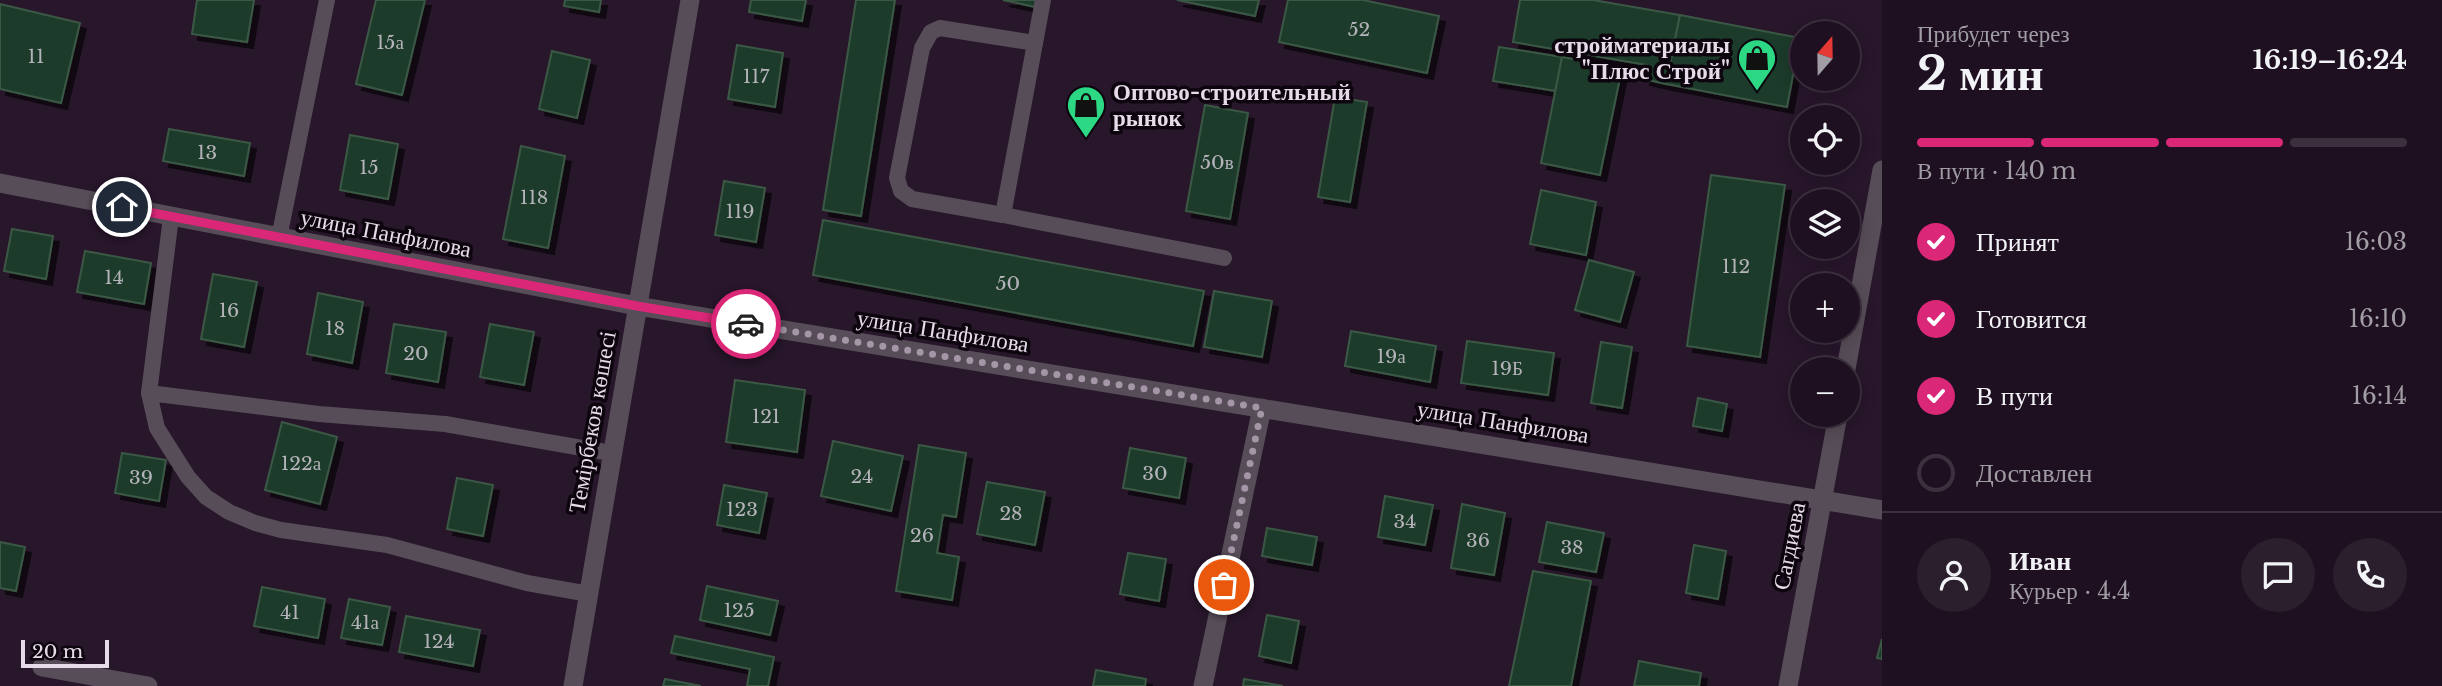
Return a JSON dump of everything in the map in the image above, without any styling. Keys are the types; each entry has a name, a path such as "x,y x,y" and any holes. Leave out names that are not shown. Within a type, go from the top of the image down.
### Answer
{"street":[{"name":"Темірбеков көшесі","path":"573,686 690,0"},
{"path":"1848,357 1882,170"},
{"name":"улица Панфилова","path":"0,183 637,306 1882,510"},
{"path":"1203,686 1262,408"},
{"name":"Сагдиева","path":"1788,686 1836,427"},
{"path":"42,667 148,686"}],"lane":[{"path":"279,237 327,0"},
{"path":"1003,215 1044,0"},
{"path":"1035,43 940,28 931,32 925,39 897,178 901,191 912,198 1224,258"},
{"path":"171,216 149,393 157,428 188,477 206,497 229,512 281,530 387,545 527,583 589,594"},
{"path":"149,393 319,414 445,424 611,453"}],"building":[{"path":"197,0 254,0 247,42 192,34"},
{"path":"376,0 425,0 402,95 356,84"},
{"path":"565,0 601,0 599,12 564,6"},
{"path":"751,0 806,0 802,21 749,12"},
{"path":"856,0 895,0 861,216 823,210"},
{"path":"1003,0 1036,0 1035,7"},
{"path":"1177,0 1259,0 1255,16"},
{"path":"1288,0 1363,0 1439,16 1427,73 1279,42"},
{"path":"1520,0 1593,0 1680,15 1666,84 1644,79 1647,65 1513,42"},
{"path":"0,4 80,23 61,103 0,89"},
{"path":"1680,15 1790,36 1790,91 1787,107 1666,84"},
{"path":"737,45 783,53 775,107 728,99"},
{"path":"1499,47 1562,57 1556,91 1493,81"},
{"path":"552,51 590,60 577,118 539,109"},
{"path":"1562,57 1622,68 1600,175 1541,163"},
{"path":"1335,97 1367,102 1350,202 1318,197"},
{"path":"1205,105 1248,113 1230,219 1186,211"},
{"path":"169,129 250,143 244,176 163,161"},
{"path":"350,135 398,144 388,199 340,190"},
{"path":"521,146 565,156 548,248 503,239"},
{"path":"1711,175 1785,185 1760,357 1687,346"},
{"path":"724,181 765,188 756,242 715,235"},
{"path":"1541,190 1596,202 1586,255 1530,244"},
{"path":"823,220 1204,291 1193,346 813,275"},
{"path":"12,229 53,236 46,279 4,271"},
{"path":"85,251 151,263 144,304 77,292"},
{"path":"1589,260 1634,272 1620,322 1575,310"},
{"path":"213,274 257,282 244,347 201,339"},
{"path":"1214,291 1272,301 1262,357 1204,347"},
{"path":"318,293 363,302 352,363 307,354"},
{"path":"394,324 446,332 438,382 386,373"},
{"path":"490,324 534,332 524,385 480,377"},
{"path":"1351,331 1436,346 1430,382 1345,366"},
{"path":"1467,341 1554,353 1548,395 1461,383"},
{"path":"1601,342 1632,347 1622,408 1591,403"},
{"path":"735,380 805,390 797,452 726,442"},
{"path":"1698,398 1727,404 1722,431 1693,426"},
{"path":"282,422 337,437 320,504 265,490"},
{"path":"833,441 903,456 891,511 821,496"},
{"path":"919,445 966,453 956,517 943,515 937,553 959,557 952,600 896,591"},
{"path":"1130,448 1186,458 1179,498 1123,488"},
{"path":"122,453 166,460 159,501 115,493"},
{"path":"457,478 493,485 483,536 447,529"},
{"path":"987,482 1045,492 1035,545 977,534"},
{"path":"724,485 767,493 759,533 717,525"},
{"path":"1385,496 1433,505 1425,545 1378,537"},
{"path":"1462,504 1505,513 1494,575 1451,568"},
{"path":"1547,522 1604,533 1596,572 1539,562"},
{"path":"1267,528 1317,537 1312,565 1262,556"},
{"path":"0,542 25,547 16,591 0,588"},
{"path":"1694,545 1726,551 1718,599 1686,593"},
{"path":"1128,553 1166,559 1159,601 1120,594"},
{"path":"1533,571 1591,581 1571,686 1509,686"},
{"path":"707,586 778,601 770,635 700,620"},
{"path":"262,587 325,599 318,638 254,626"},
{"path":"349,599 390,607 382,645 341,638"},
{"path":"1267,615 1299,621 1291,663 1259,656"},
{"path":"406,616 480,630 473,666 399,652"},
{"path":"675,636 774,657 768,686 747,686 750,669 671,653"},
{"path":"1882,639 1882,659 1877,658"},
{"path":"1639,661 1701,673 1699,686 1634,686"},
{"path":"1096,670 1146,679 1145,686 1093,686"},
{"path":"665,679 701,686 663,686"},
{"path":"1244,679 1283,686 1243,686"}],"way so far":[{"path":"746,324 1262,408 1224,585"}],"place":[{"name":"стройматериалы \"Плюс Строй\"","path":"1757,92"},
{"name":"Оптово-строительный рынок","path":"1086,139"}],"route":[{"path":"122,207 637,306 746,324"}]}
